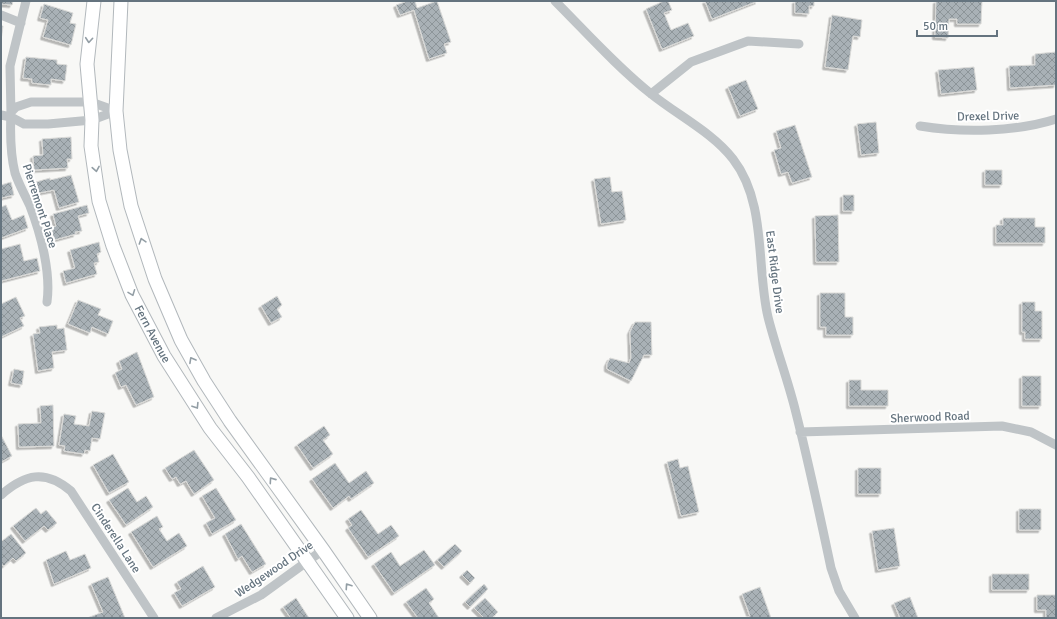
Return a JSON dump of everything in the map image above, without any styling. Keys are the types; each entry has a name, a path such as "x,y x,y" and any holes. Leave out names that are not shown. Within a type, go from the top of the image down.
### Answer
{"street":[{"name":"Pierremont Place","path":"26,1 10,66 10,148 15,172 30,208 46,268 48,289 46,302"},
{"name":"Fern Avenue","path":"94,1 87,64 91,102 92,146 99,201 114,246 140,312 164,356 210,428 248,477 347,618"},
{"name":"Fern Avenue","path":"121,1 116,111 120,150 131,206 155,279 181,340 204,381 230,421 370,618"},
{"name":"East Ridge Drive","path":"555,1 606,53 650,94 719,143 733,158 744,176 750,190 756,219 763,291 768,316 800,432 831,568 839,591 855,618"},
{"path":"1,15 21,23"},
{"path":"650,94 691,62 748,41 799,44"},
{"path":"11,117 12,112 16,107 31,102 91,102 116,111"},
{"path":"1,115 11,117 24,124 48,124 92,120 116,111"},
{"name":"Drexel Drive","path":"920,126 943,129 997,129 1023,127 1056,120"},
{"name":"Sherwood Road","path":"800,432 925,430 1002,426 1031,432 1056,445"},
{"name":"Cinderella Lane","path":"1,495 19,481 31,477 44,477 62,483 71,491 154,618"},
{"name":"Wedgewood Drive","path":"216,618 261,595 323,550"}],"building":[{"path":"1,1 13,1 12,5 1,4"},
{"path":"408,1 415,1 417,8 437,1 451,42 444,44 447,53 429,59 414,10 400,15 396,5"},
{"path":"664,1 668,1 672,10 664,13 671,30 688,23 694,36 662,49 646,9"},
{"path":"705,1 758,1 712,19"},
{"path":"795,1 814,1 814,6 809,6 809,14 795,13"},
{"path":"936,1 982,1 981,24 957,24 957,19 949,19 948,38 935,37"},
{"path":"44,4 73,13 70,23 76,24 71,45 43,37 48,20 40,18"},
{"path":"832,15 862,20 860,37 853,36 848,70 825,67"},
{"path":"1,26 3,26 1,41"},
{"path":"1056,52 1056,85 1010,88 1009,66 1035,65 1035,54"},
{"path":"26,57 57,60 57,64 67,65 65,81 51,79 51,85 32,83 32,79 23,78"},
{"path":"974,67 977,90 941,94 938,70"},
{"path":"746,80 758,109 740,116 728,87"},
{"path":"876,122 879,153 861,155 857,124"},
{"path":"795,125 812,177 792,183 788,172 781,174 774,150 781,148 776,131"},
{"path":"71,137 72,159 67,159 68,168 34,170 33,156 43,155 42,139"},
{"path":"985,170 1002,170 1002,185 985,185"},
{"path":"71,175 79,202 59,208 54,190 39,193 36,182"},
{"path":"610,177 612,192 622,191 626,220 601,224 594,179"},
{"path":"11,182 14,195 1,198 1,185"},
{"path":"843,195 854,195 854,211 843,211"},
{"path":"6,205 12,220 24,215 28,228 1,238 1,207"},
{"path":"87,205 89,213 78,216 82,231 54,240 51,228 56,226 53,214"},
{"path":"838,215 839,262 816,262 815,216"},
{"path":"1003,218 1035,218 1035,227 1045,227 1045,243 996,243 996,225 1003,225"},
{"path":"99,242 101,252 97,254 99,262 94,263 97,274 66,283 63,271 75,268 70,250"},
{"path":"20,244 24,261 37,258 40,271 1,281 1,249"},
{"path":"820,293 845,293 845,317 853,317 853,335 826,335 826,327 820,327"},
{"path":"277,296 282,305 277,309 282,317 271,323 261,306"},
{"path":"16,297 25,316 20,318 24,326 1,337 1,304"},
{"path":"78,300 101,309 98,315 113,321 108,334 92,327 90,333 68,324"},
{"path":"1022,302 1035,302 1035,311 1042,311 1042,339 1025,339 1025,332 1022,332"},
{"path":"635,322 651,322 652,355 644,355 631,381 607,369 607,364 610,358 629,363 631,358 630,332"},
{"path":"57,325 57,329 64,328 67,350 52,352 54,368 38,371 33,334 40,333 39,327"},
{"path":"137,352 154,397 136,405 126,385 121,387 115,373 122,369 119,361"},
{"path":"14,369 24,371 22,385 11,383"},
{"path":"1022,376 1041,376 1041,406 1022,406"},
{"path":"849,380 861,380 861,390 888,390 888,406 849,406"},
{"path":"53,405 54,446 19,447 18,424 41,423 40,406"},
{"path":"92,411 105,413 100,439 92,438 90,451 85,450 84,454 64,451 65,446 59,445 64,414 76,416 74,424 89,426"},
{"path":"324,426 330,435 323,440 333,454 313,468 297,445"},
{"path":"1,435 12,456 1,462"},
{"path":"194,450 214,480 194,494 186,481 180,484 176,477 172,479 165,468"},
{"path":"113,454 129,482 109,493 93,465"},
{"path":"678,459 680,468 688,466 699,512 681,516 667,462"},
{"path":"335,463 349,483 366,471 374,483 351,499 349,496 333,508 312,479"},
{"path":"858,468 881,468 881,494 858,494"},
{"path":"128,488 137,502 146,496 153,507 126,525 109,500"},
{"path":"216,488 236,520 212,534 206,523 215,518 202,496"},
{"path":"36,508 41,514 46,510 57,523 48,530 44,526 25,541 13,526"},
{"path":"1019,509 1041,509 1041,530 1019,530"},
{"path":"361,510 378,534 391,525 399,536 368,557 348,528 352,525 348,519"},
{"path":"157,516 163,527 159,529 167,541 179,533 187,546 153,567 131,532"},
{"path":"241,524 266,564 252,572 242,556 238,559 225,534"},
{"path":"894,528 900,566 878,570 872,531"},
{"path":"11,534 26,553 16,561 13,558 4,566 1,564 1,542"},
{"path":"455,544 462,551 444,567 437,560"},
{"path":"424,550 435,565 394,593 374,564 391,552 400,566"},
{"path":"66,551 70,560 85,554 91,568 54,584 46,560"},
{"path":"203,566 215,587 182,606 174,593 181,589 177,582"},
{"path":"467,570 475,578 470,583 462,575"},
{"path":"992,574 1029,574 1029,590 992,590"},
{"path":"108,577 125,618 87,618 103,612 91,584"},
{"path":"484,584 488,589 470,607 465,602"},
{"path":"760,587 771,618 744,618 750,616 742,594"},
{"path":"426,588 434,599 429,603 439,618 418,618 406,602"},
{"path":"1037,595 1056,595 1056,618 1046,618 1046,610 1037,610"},
{"path":"910,597 918,618 900,618 894,603"},
{"path":"296,598 309,618 288,618 290,617 283,607"},
{"path":"485,598 498,612 492,618 484,618 474,608"}]}
